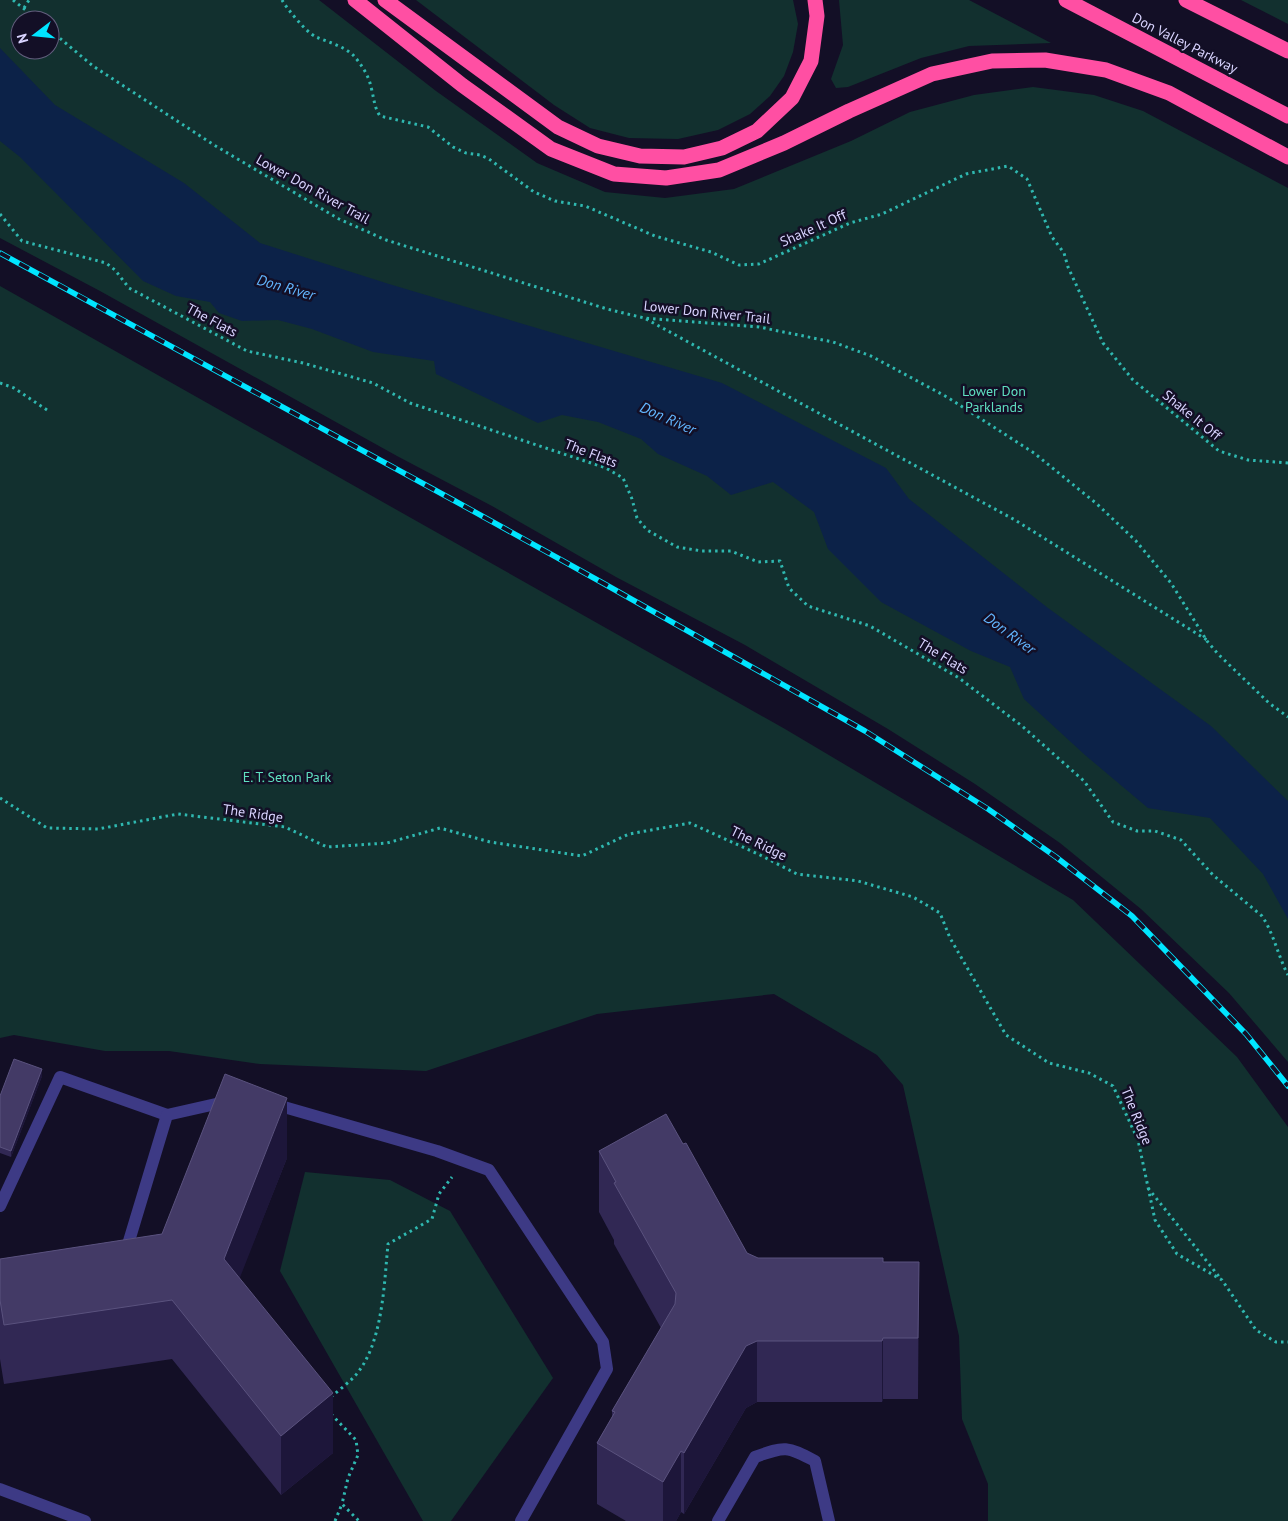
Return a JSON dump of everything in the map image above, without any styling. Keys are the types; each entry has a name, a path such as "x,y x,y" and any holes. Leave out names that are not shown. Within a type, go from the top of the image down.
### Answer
{"highway":[{"path":"355,0 462,85 550,149 614,174 666,178 719,170 784,143 849,111 932,74 992,61 1045,60 1106,70 1168,93 1288,158"},
{"path":"385,0 558,127 598,146 640,156 684,157 722,148 757,131 792,98 812,61 817,16 816,0"},
{"name":"Don Valley Parkway","path":"1066,0 1288,116"},
{"path":"1186,0 1288,51"}],"street":[{"path":"0,1206 60,1077 167,1115 238,1099"},
{"path":"257,1099 438,1150 489,1170 603,1342 607,1369 521,1521"},
{"path":"107,1256 126,1251 167,1115"},
{"path":"718,1521 755,1457 776,1450 792,1449 815,1461 829,1521"},
{"path":"0,1489 85,1521"}],"path":[{"path":"13,0 26,10"},
{"path":"24,8 29,0"},
{"name":"Shake It Off","path":"282,0 287,10 314,36 330,41 353,55 365,71 371,85 375,109 380,116 428,127 453,147 466,153 480,155 489,159 534,192 554,201 585,206 655,236 711,252 739,265 759,264 850,223 882,214 966,174 1008,166 1027,179 1052,237 1064,253 1068,267 1104,343 1133,380 1219,451 1248,460 1288,463"},
{"name":"Lower Don River Trail","path":"60,38 93,66 198,135 339,219 386,240 606,309 644,318 759,327 833,342 871,356 947,397 1034,453 1097,504 1136,541 1171,583 1207,641 1218,654 1269,703 1288,717"},
{"name":"The Flats","path":"0,214 22,241 106,263 115,270 128,288 247,351 303,363 373,383 410,403 606,468 623,478 638,518 646,530 677,547 702,551 731,551 758,562 780,561 789,588 808,606 870,626 959,678 1022,726 1084,781 1113,822 1137,831 1155,831 1181,840 1213,875 1262,916 1268,924 1280,960 1288,975"},
{"path":"644,318 1014,520 1207,641"},
{"path":"0,383 14,388 47,410"},
{"name":"The Ridge","path":"0,798 47,828 98,830 178,814 285,827 327,847 387,843 440,828 490,842 582,856 629,834 690,823 797,874 858,881 914,897 940,913 950,938 1006,1035 1049,1063 1089,1073 1113,1086 1138,1140 1155,1220 1177,1254 1222,1280 1256,1330 1276,1342 1288,1342"},
{"path":"329,1399 355,1376 372,1349 381,1311 388,1244 432,1219 439,1194 464,1160"},
{"path":"1147,1188 1222,1280"},
{"path":"329,1411 356,1440 358,1455 348,1478 342,1504 335,1521"},
{"path":"342,1504 359,1521"}],"green space":[{"name":"Lower Don Parklands","path":"0,0 319,0 436,91 537,163 605,192 665,198 734,189 851,141 910,112 974,95 1033,87 1094,95 1143,111 1288,188 1288,1062 1229,993 1141,909 1060,843 975,784 888,729 745,645 616,577 492,506 397,456 100,291 0,238"},
{"path":"416,0 793,0 798,24 793,52 784,76 770,96 750,114 718,130 678,139 629,138 590,128 554,105"},
{"path":"839,0 969,0 1051,43 969,46 921,58 848,87 836,88 831,79 843,45"},
{"path":"1241,0 1288,0 1288,24"},
{"name":"E. T. Seton Park","path":"0,286 785,729 1073,900 1237,1057 1288,1127 1288,1521 988,1521 988,1484 962,1419 959,1336 903,1085 877,1055 774,994 597,1014 426,1071 260,1064 169,1051 105,1051 14,1035 0,1038"},
{"path":"305,1172 390,1180 450,1211 553,1378 451,1521 423,1521 280,1271"}],"water":[{"name":"Don River","path":"0,48 55,105 184,183 260,243 389,284 722,383 886,468 909,499 1048,608 1211,726 1288,801 1288,919 1263,874 1210,818 1148,808 1085,755 1024,699 1010,667 971,651 881,602 828,549 814,512 773,482 731,495 707,476 658,454 641,439 598,422 562,415 538,423 436,374 434,361 373,352 312,329 278,320 242,321 219,313 210,302 176,296 143,281 20,157 0,141"}],"building":[{"path":"14,1059 42,1069 11,1151 0,1147 0,1096"},
{"path":"225,1074 287,1098 224,1259 333,1393 281,1436 172,1300 4,1325 0,1300 0,1259 162,1234"},
{"path":"666,1114 683,1144 686,1143 747,1253 758,1258 883,1258 883,1262 919,1262 918,1338 883,1338 882,1341 757,1341 746,1346 684,1453 681,1451 663,1482 597,1443 615,1412 612,1411 675,1304 676,1293 614,1183 616,1182 599,1151"}],"railway":[{"path":"0,253 601,582 865,731 988,809 1056,857 1132,916 1246,1034 1288,1086"}]}
